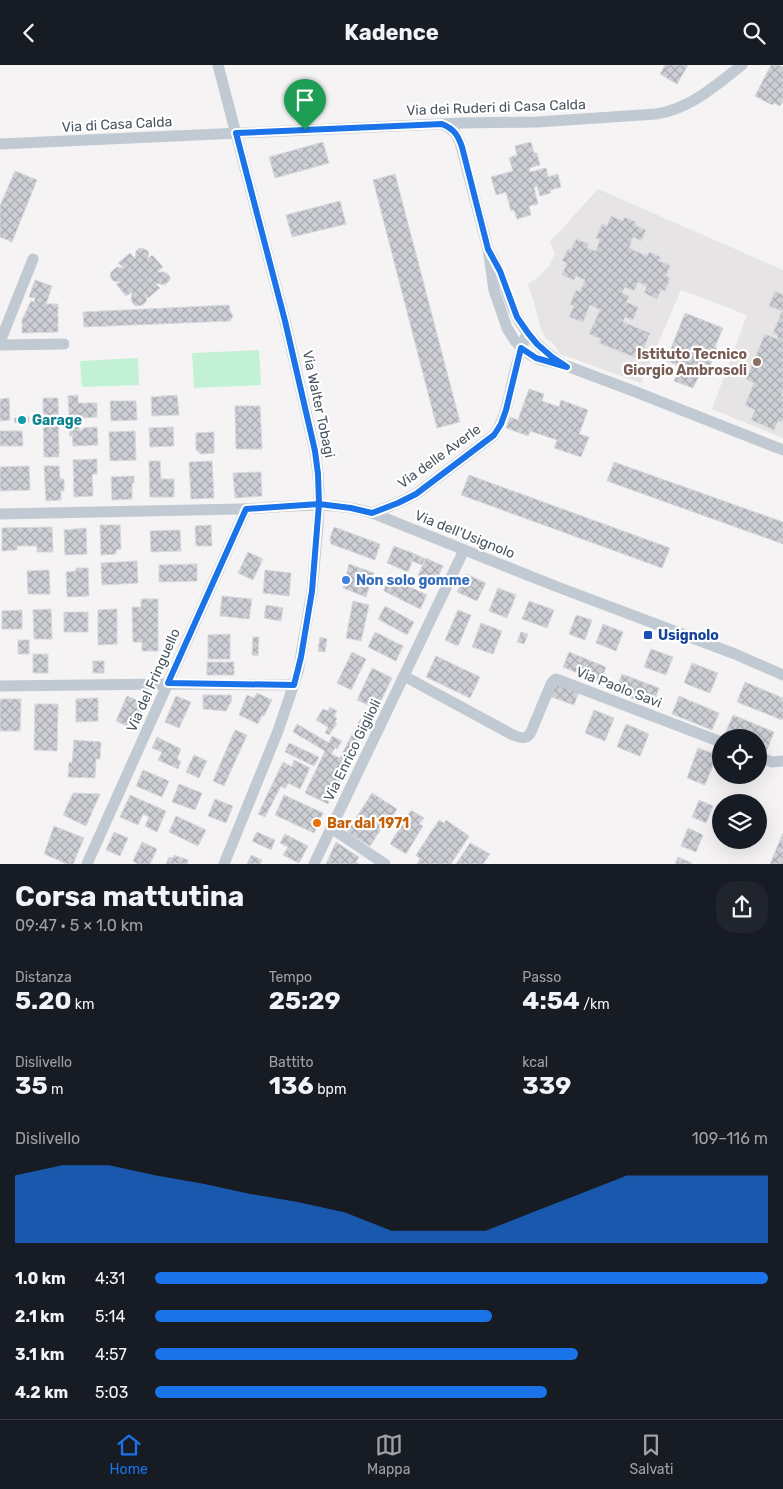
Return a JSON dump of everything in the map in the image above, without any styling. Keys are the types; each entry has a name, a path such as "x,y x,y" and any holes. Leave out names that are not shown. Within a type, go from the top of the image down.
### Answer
{"street":[{"name":"Via Walter Tobagi","path":"218,65 285,321 315,451 319,504 312,591 301,657 294,685 224,864"},
{"name":"Via dei Ruderi di Casa Calda","path":"236,133 537,122 656,114 682,107 703,95 742,65"},
{"path":"442,124 454,131 460,142 488,249 492,282 506,325 521,348 536,358 636,392 783,450"},
{"name":"Via di Casa Calda","path":"0,144 236,133"},
{"path":"488,249 500,271 517,317 545,352 567,367"},
{"path":"33,259 0,343 64,343"},
{"name":"Via delle Averle","path":"372,513 416,494 494,435 501,424 506,410 521,348 528,333"},
{"name":"Via dell'Usignolo","path":"0,514 246,509 319,504 351,508 372,513 714,646 783,675"},
{"name":"Via del Fringuello","path":"87,864 246,509"},
{"name":"Via Enrico Giglioli","path":"314,864 464,550"},
{"name":"Via Paolo Savi","path":"404,676 513,735 523,738 527,737 531,732 550,684 556,679 712,739"},
{"path":"0,686 168,683 294,685"},
{"path":"767,760 772,762 783,761"},
{"path":"331,828 385,864"}],"shaded area":[{"path":"598,189 783,270 783,438 712,409 747,315 681,290 641,383 560,354 553,343 545,338 528,284 541,275 550,265 555,253 550,242"}],"green space":[{"path":"259,350 261,385 194,388 192,353"},
{"path":"138,358 139,385 82,387 80,361"}],"building":[{"path":"665,65 688,65 677,84 660,74"},
{"path":"771,65 783,67 783,101 780,106 774,103 772,105 755,96"},
{"path":"323,142 329,163 275,178 269,157"},
{"path":"531,142 534,153 537,153 540,165 529,168 530,172 546,168 548,177 558,174 561,187 550,190 551,193 540,196 537,186 534,187 538,204 529,206 531,215 517,219 514,210 511,211 506,192 496,195 491,177 513,171 509,158 517,155 515,146"},
{"path":"15,171 37,180 12,242 0,237 0,206"},
{"path":"395,174 460,422 437,428 373,180"},
{"path":"340,201 346,224 292,237 286,215"},
{"path":"611,216 623,221 624,217 636,222 635,225 646,230 641,241 633,237 629,248 647,256 649,252 661,257 659,261 670,265 666,276 670,278 665,291 661,290 657,299 644,293 647,286 638,282 634,291 625,287 622,293 629,296 626,302 638,307 633,320 625,317 623,322 650,333 639,359 599,343 601,339 589,334 600,310 590,305 583,322 569,317 574,306 570,305 576,290 580,292 585,280 576,276 574,280 562,275 567,263 562,261 568,249 571,250 576,239 589,244 587,248 596,251 600,239 596,238 602,224 607,226"},
{"path":"142,248 148,251 147,260 152,255 163,267 157,272 168,274 170,280 165,285 155,283 160,288 148,298 145,294 146,302 138,306 134,305 131,300 132,292 126,296 116,284 121,282 113,281 110,276 111,272 117,267 124,268 118,263 130,253 135,259 136,251"},
{"path":"35,280 52,286 46,304 58,304 58,332 22,333 22,320 31,301 34,302 35,298 29,297"},
{"path":"775,291 783,295 783,391 781,396 783,396 783,420 782,422 778,421 774,430 751,420 755,410 745,405 754,383 746,379 765,334 777,339 778,335 773,333 782,311 769,306"},
{"path":"229,305 233,316 230,321 84,327 83,312"},
{"path":"685,313 723,328 710,366 704,364 700,374 704,375 703,377 699,376 693,388 674,381 680,366 666,361"},
{"path":"529,389 544,394 542,401 559,407 561,400 588,410 579,434 589,437 581,457 554,448 557,440 530,431 528,436 506,428 510,417 518,420"},
{"path":"78,395 78,403 97,403 97,417 78,418 79,430 72,430 72,436 70,436 68,396"},
{"path":"177,395 179,415 152,416 151,397"},
{"path":"9,398 10,420 0,421 0,399"},
{"path":"43,398 58,398 59,457 44,457"},
{"path":"110,401 136,401 137,420 111,421"},
{"path":"235,406 260,406 262,449 236,449"},
{"name":"Garage","path":"29,417 29,422 15,423 14,418"},
{"path":"97,427 98,445 73,446 72,430"},
{"path":"173,427 174,446 150,447 149,428"},
{"path":"0,431 22,431 23,446 0,446"},
{"path":"135,431 136,460 110,461 109,432"},
{"path":"214,432 214,453 201,454 196,450 196,433"},
{"path":"97,459 97,474 92,474 93,496 74,497 73,460"},
{"path":"149,461 160,461 161,479 174,479 174,497 150,497"},
{"path":"212,461 214,498 191,499 189,462"},
{"path":"614,462 783,522 783,544 607,481"},
{"path":"29,466 30,490 0,491 0,467"},
{"path":"44,466 59,466 60,479 64,479 64,491 61,491 61,500 46,501"},
{"path":"261,472 262,496 235,498 233,473"},
{"path":"469,475 670,548 662,568 461,495"},
{"path":"134,476 132,499 112,500 111,477"},
{"path":"100,525 120,525 121,549 116,550 116,554 101,555"},
{"path":"211,525 212,546 196,546 195,526"},
{"path":"52,527 53,552 37,552 37,546 17,546 17,550 2,551 2,528"},
{"path":"334,527 380,544 375,560 331,544 330,538"},
{"path":"86,528 87,554 65,555 64,530"},
{"path":"180,530 181,551 151,552 150,531"},
{"path":"394,546 415,554 408,572 387,563"},
{"path":"248,552 263,559 253,580 238,573"},
{"path":"415,554 425,559 422,565 412,561"},
{"path":"426,558 443,566 435,584 418,576"},
{"path":"137,561 138,583 102,585 101,563"},
{"path":"197,564 197,581 159,582 159,565"},
{"path":"349,564 374,573 366,597 343,588"},
{"path":"76,568 88,568 89,596 67,597 66,572 76,571"},
{"path":"49,570 50,594 28,594 27,571"},
{"path":"265,570 291,573 289,596 263,593"},
{"path":"466,574 486,583 477,601 457,592"},
{"path":"387,576 427,595 420,609 384,591"},
{"path":"498,588 516,595 507,618 489,611"},
{"path":"222,596 252,599 249,619 220,616"},
{"path":"141,599 158,599 158,651 142,651 142,642 133,642 132,607 141,607"},
{"path":"353,601 369,605 361,641 346,638"},
{"path":"529,601 554,610 547,628 522,619"},
{"path":"266,605 283,608 281,621 264,618"},
{"path":"385,606 414,622 407,635 378,619"},
{"path":"51,609 52,639 34,639 33,610"},
{"path":"117,609 117,644 98,645 98,610"},
{"path":"22,610 22,629 2,629 2,611"},
{"path":"458,610 471,615 458,646 445,640"},
{"path":"64,612 88,612 88,632 64,632"},
{"path":"576,615 592,620 585,640 569,634"},
{"path":"481,623 502,631 493,654 472,647"},
{"path":"603,624 623,632 616,651 596,643"},
{"path":"375,632 403,646 396,661 368,647"},
{"path":"521,632 528,634 524,644 517,642"},
{"path":"230,634 230,659 208,659 208,635"},
{"path":"253,637 259,637 258,656 252,655"},
{"path":"320,637 327,639 325,652 318,651"},
{"path":"18,640 29,640 29,654 18,654"},
{"path":"651,649 673,657 666,675 644,667"},
{"path":"352,652 366,659 351,690 337,683"},
{"path":"569,652 606,667 600,682 563,667"},
{"path":"33,654 48,654 48,673 33,673"},
{"path":"436,656 480,677 470,698 426,677"},
{"path":"93,661 104,661 104,673 93,673"},
{"path":"207,662 234,662 234,675 207,675"},
{"path":"692,663 718,673 710,693 684,683"},
{"path":"372,668 392,678 377,709 357,700"},
{"path":"622,674 659,688 653,706 615,692"},
{"path":"745,682 783,698 782,720 737,702"},
{"path":"554,683 579,692 574,705 549,696"},
{"path":"257,693 272,700 258,724 239,715 247,695 254,698"},
{"path":"203,695 231,695 232,700 226,711 203,709"},
{"path":"127,696 146,704 134,729 116,721"},
{"path":"176,696 191,702 179,728 165,722"},
{"path":"679,696 719,713 712,730 672,714"},
{"path":"98,698 98,721 76,722 76,699"},
{"path":"0,699 21,699 20,731 0,731"},
{"path":"35,704 58,704 57,751 34,750"},
{"path":"330,707 337,711 334,716 337,718 335,722 337,723 329,735 325,733 328,727 316,720 323,709 328,711"},
{"path":"594,710 614,718 605,741 585,733"},
{"path":"733,715 767,729 727,729"},
{"path":"360,719 368,723 328,804 305,793 325,751 293,732 297,724 329,743 332,736 342,741 331,754 340,758"},
{"path":"626,724 649,734 640,756 617,747"},
{"path":"767,729 774,732 767,750"},
{"path":"235,730 247,735 224,786 213,781"},
{"path":"157,737 181,749 177,759 181,761 178,769 158,760 162,752 152,748"},
{"path":"74,740 101,742 100,759 96,759 95,778 68,777 69,762 72,763"},
{"path":"289,743 319,757 314,766 285,752"},
{"path":"698,748 712,753 712,768 705,785 687,778"},
{"path":"194,755 207,761 199,778 186,772"},
{"path":"294,760 310,768 300,789 288,783 285,789 281,786 265,817 258,814 283,762 292,767"},
{"path":"143,770 169,781 162,797 136,786"},
{"path":"179,784 202,793 195,810 172,802"},
{"path":"73,793 100,794 86,826 63,815"},
{"path":"372,793 397,809 389,822 387,820 370,846 347,832"},
{"path":"130,795 166,811 157,832 145,826 149,817 143,814 138,825 120,817"},
{"path":"284,795 323,813 314,833 275,815"},
{"path":"215,799 233,806 226,823 208,816"},
{"path":"699,800 712,806 706,823 692,817"},
{"path":"411,810 424,818 419,824 423,826 406,854 390,844"},
{"path":"176,816 206,830 198,846 169,832"},
{"path":"439,820 444,823 446,820 469,836 451,864 417,864 420,859 416,855"},
{"path":"54,826 84,838 73,864 67,864 44,854"},
{"path":"688,828 703,835 696,852 681,846"},
{"path":"114,832 128,838 120,856 106,850"},
{"path":"257,832 275,840 271,850 252,841"},
{"path":"783,833 783,864 770,864"},
{"path":"285,834 308,846 299,863 283,855 288,847 280,843"},
{"path":"142,842 157,849 150,864 138,864 133,861"},
{"path":"336,842 359,857 356,862 359,864 326,864"},
{"path":"470,843 490,854 483,864 456,864"},
{"path":"174,855 188,860 187,864 166,864 169,857 173,858"},
{"path":"251,855 262,860 260,864 247,864"},
{"path":"678,857 692,863 675,864"}],"place":[{"name":"Istituto Tecnico Giorgio Ambrosoli","path":"757,362"},
{"name":"Garage","path":"22,420"},
{"name":"Non solo gomme","path":"346,580"},
{"name":"Usignolo","path":"648,635"},
{"name":"Bar dal 1971","path":"317,823"}],"route":[{"path":"305,130 236,133 285,321 315,451 318,474 319,504 316,554 312,591 298,672 294,685 168,683 246,509 319,504 372,513 398,503 432,483 494,435 501,424 506,410 521,348 536,358 567,367 545,352 523,327 517,317 500,271 488,249 462,147 458,136 452,129 442,124 305,130"}]}
